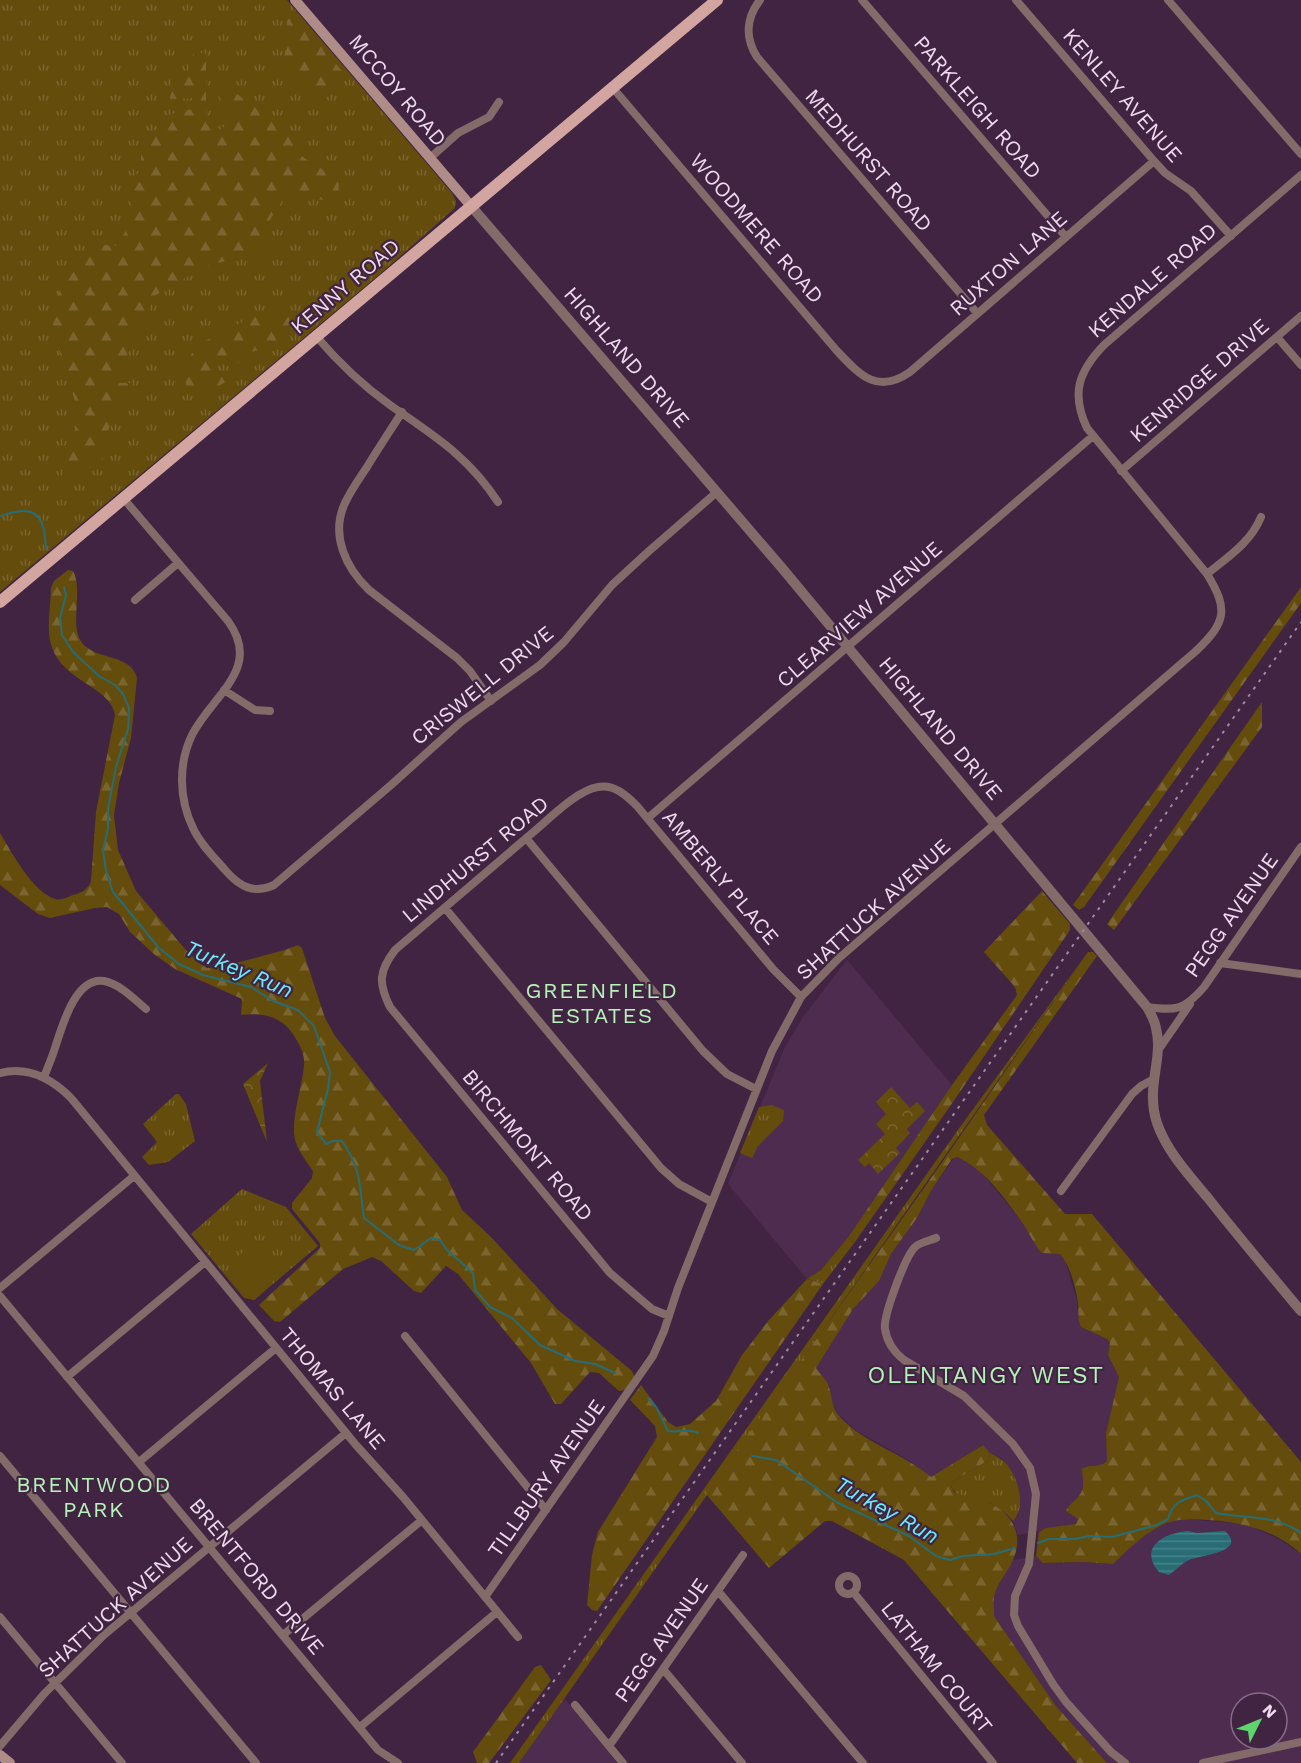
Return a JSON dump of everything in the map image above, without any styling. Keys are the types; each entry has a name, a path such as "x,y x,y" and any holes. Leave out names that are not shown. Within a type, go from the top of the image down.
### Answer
{"main road":[{"name":"MCCOY ROAD","path":"295,0 471,206"},
{"name":"KENNY ROAD","path":"0,602 717,0"},
{"path":"0,1755 10,1763"}],"street":[{"name":"MEDHURST ROAD","path":"760,0 753,9 748,24 749,42 757,57 977,313"},
{"name":"PARKLEIGH ROAD","path":"862,0 1066,237"},
{"name":"KENLEY AVENUE","path":"1016,0 1154,161 1165,173 1191,191 1231,236"},
{"path":"1168,0 1301,154"},
{"name":"WOODMERE ROAD","path":"612,87 837,351 859,374 870,380 881,382"},
{"path":"430,158 458,132 489,117 499,102"},
{"name":"RUXTON LANE","path":"881,382 896,379 910,372 1154,161"},
{"name":"KENDALE ROAD","path":"1221,614 1222,602 1219,593 1207,574 1087,428 1078,404 1080,380 1085,368 1104,345 1301,175"},
{"name":"HIGHLAND DRIVE","path":"471,206 848,647 1147,1007 1156,1028 1157,1052 1152,1080 1152,1105 1166,1142 1196,1184 1301,1311"},
{"name":"KENRIDGE DRIVE","path":"1121,471 1301,316"},
{"path":"316,336 342,365 375,393 437,436 457,453 484,480 498,502"},
{"path":"1277,337 1301,365"},
{"path":"402,412 344,505 340,523 340,541 345,560 356,578 369,590 457,658 470,671 490,701"},
{"name":"CLEARVIEW AVENUE","path":"648,818 1092,436"},
{"name":"CRISWELL DRIVE","path":"224,690 192,735 183,766 181,783 185,806 193,830 231,877 243,886 257,890 274,885 392,785 461,722 540,665 564,642 612,585 717,492"},
{"path":"123,498 228,621 238,638 240,648 238,666 224,690 255,710 270,711"},
{"path":"1207,574 1245,542 1255,531 1261,517"},
{"path":"135,600 178,563"},
{"name":"SHATTUCK AVENUE","path":"637,1380 653,1356 771,1051 801,997 839,958 1196,651 1212,635 1221,614"},
{"name":"AMBERLY PLACE","path":"608,787 624,793 648,818 773,969 801,997"},
{"name":"LINDHURST ROAD","path":"381,979 385,963 395,950 526,838 590,788 608,787"},
{"path":"526,838 702,1051 727,1074 756,1089"},
{"name":"PEGG AVENUE","path":"1157,1052 1301,847"},
{"path":"445,908 661,1168 679,1184 712,1202"},
{"path":"1220,963 1301,974"},
{"name":"BIRCHMONT ROAD","path":"381,979 383,994 390,1007 610,1273 652,1309 669,1316"},
{"path":"0,1073 10,1070 44,1077 67,1010 88,985 94,982 106,982 117,986 146,1009"},
{"name":"PEGG AVENUE","path":"1147,1007 1176,1008 1190,1003"},
{"name":"THOMAS LANE","path":"44,1077 71,1098 346,1433 422,1520 518,1637"},
{"path":"1061,1191 1132,1094 1152,1080"},
{"path":"0,1288 134,1176"},
{"path":"936,1238 914,1248 905,1264 884,1324 887,1339 896,1353 904,1360 964,1396 1021,1452 1030,1468 1036,1494 1029,1564 1015,1596 1014,1615 1018,1626 1059,1693 1111,1752 1125,1763"},
{"path":"68,1377 205,1262"},
{"name":"BRENTFORD DRIVE","path":"0,1296 378,1750 398,1763"},
{"path":"405,1336 546,1510"},
{"path":"139,1462 276,1348"},
{"name":"TILLBURY AVENUE","path":"485,1597 637,1380"},
{"name":"SHATTUCK AVENUE","path":"0,1746 55,1683 130,1613 346,1433"},
{"path":"0,1456 256,1763"},
{"path":"283,1635 422,1520"},
{"name":"PEGG AVENUE","path":"609,1746 743,1555"},
{"path":"718,1591 863,1763"},
{"name":"LATHAM COURT","path":"854,1593 993,1763"},
{"path":"360,1727 497,1612"},
{"path":"0,1617 122,1763"},
{"path":"663,1669 742,1763"},
{"path":"575,1705 623,1763"},
{"path":"1203,1763 1301,1742"}],"shaded area":[{"path":"847,960 952,1085 849,1236 821,1270 807,1279 728,1184 785,1047 803,1017"},
{"path":"957,1157 981,1172 1022,1222 1042,1253 1060,1254 1065,1260 1077,1301 1081,1327 1110,1342 1108,1356 1119,1377 1106,1433 1107,1461 1102,1465 1085,1466 1082,1469 1084,1487 1081,1495 1067,1508 1078,1519 1076,1524 1018,1535 1013,1521 1018,1516 1019,1495 1015,1478 1001,1458 990,1453 982,1445 932,1478 908,1460 857,1431 840,1416 831,1401 829,1386 816,1368 853,1309 879,1281 891,1254 917,1218 932,1189 953,1159"},
{"path":"1185,1519 1246,1524 1281,1540 1301,1554 1301,1763 1107,1763 1056,1706 994,1616 995,1592 1013,1560 1036,1556 1043,1563 1113,1564 1135,1542 1170,1522"},
{"path":"1188,1531 1197,1533 1225,1531 1231,1538 1231,1544 1220,1552 1189,1560 1169,1575 1159,1572 1151,1555 1157,1543 1170,1535"},
{"path":"564,1698 617,1763 519,1763"}],"green space":[{"path":"0,0 287,0 452,193 456,201 455,208 379,275 0,592"},
{"path":"293,13 342,71 329,83 328,97 308,89 284,65 287,21"},
{"path":"194,51 206,54 206,124 217,131 231,123 219,96 229,88 300,141 295,152 339,180 338,202 286,195 264,229 265,251 206,266 156,295 118,374 119,383 133,383 133,391 116,403 103,449 103,459 67,483 62,477 72,434 80,423 52,330 61,277 95,244 116,246 138,212 122,192 141,169 141,149 167,115 192,109 194,98 170,99 173,75 188,72"},
{"path":"262,312 290,316 286,340 246,354 243,361 234,364 225,356 213,362 225,382 210,392 186,385 182,367 199,344"},
{"path":"68,570 73,571 76,579 77,629 83,644 96,653 128,665 134,670 137,678 131,738 119,783 114,815 118,850 136,891 185,949 207,968 221,967 298,945 302,948 325,1018 335,1036 447,1177 462,1210 490,1236 557,1309 632,1371 635,1378 625,1390 619,1391 599,1373 590,1372 561,1404 555,1404 531,1363 458,1274 446,1266 421,1293 414,1291 381,1261 372,1257 343,1269 280,1322 274,1321 259,1305 320,1248 320,1243 292,1209 292,1203 312,1178 313,1171 299,1149 294,1134 304,1062 296,1039 280,1021 266,1015 241,1015 242,999 175,969 155,955 130,932 119,914 107,907 50,918 38,914 0,885 0,833 23,870 47,895 55,899 64,899 84,891 91,881 96,812 115,715 112,705 105,697 65,667 56,657 51,644 49,623 51,588 54,581"},
{"path":"1301,587 1301,603 1084,907 1079,910 1073,905"},
{"path":"1262,702 1262,727 1114,930 1107,924"},
{"path":"1042,891 1070,924 1070,930 855,1242 850,1241 849,1236 952,1085 1017,995 1015,987 984,952"},
{"path":"1088,952 519,1763 510,1763 960,1127"},
{"path":"1088,952 1093,952 1097,956 984,1115 987,1125 1065,1214 1092,1214 1301,1462 1301,1554 1281,1539 1258,1529 1220,1521 1193,1519 1172,1521 1159,1527 1138,1541 1113,1564 1043,1563 1036,1556 1039,1532 1046,1528 1076,1524 1078,1519 1066,1511 1082,1490 1082,1469 1107,1461 1106,1433 1119,1377 1108,1355 1110,1342 1081,1327 1074,1284 1064,1259 1060,1254 1042,1253 993,1184 967,1162 957,1157 952,1159 932,1189 917,1218 891,1254 879,1281 853,1309 816,1368 826,1380 834,1407 841,1418 862,1435 931,1477 983,1445 990,1453 989,1460 955,1480 951,1486 954,1492 994,1505 1007,1516 1015,1529 1016,1552 995,1593 994,1616 1056,1706 1107,1763 1077,1763 904,1560 832,1521 825,1521 769,1568 706,1494 924,1188"},
{"path":"268,1063 260,1081 267,1142 243,1084"},
{"path":"891,1087 910,1108 917,1102 925,1111 907,1129 910,1133 896,1148 900,1153 878,1174 869,1163 865,1167 858,1160 885,1134 876,1124 886,1114 876,1102"},
{"path":"176,1094 179,1094 186,1104 195,1141 168,1162 149,1165 142,1157 157,1142 143,1124"},
{"path":"772,1105 784,1110 783,1121 758,1146 752,1158 740,1153 759,1107"},
{"path":"242,1189 286,1207 318,1246 254,1300 244,1298 191,1234"},
{"path":"849,1236 850,1241 855,1242 823,1284 807,1279 821,1270"},
{"path":"252,1248 266,1255 273,1263 274,1269 272,1280 254,1300 238,1289 232,1274 232,1267 236,1259"},
{"path":"807,1279 823,1284 597,1611 592,1610 587,1605 592,1555 598,1532 657,1437 655,1426 630,1400 641,1385 668,1422 676,1427 690,1424 716,1401 742,1355 769,1320"},
{"path":"990,1453 1005,1462 1016,1480 1020,1502 1017,1516 1013,1521 990,1503 958,1494 951,1486 955,1480 989,1460"},
{"path":"541,1665 551,1680 489,1763 477,1763 473,1752 535,1667"}],"waterway":[{"name":"Turkey Run","path":"0,516 24,511 36,515 42,524 46,548"},
{"name":"Turkey Run","path":"64,587 66,595 60,618 62,635 73,652 99,676 115,685 123,694 129,708 128,729 116,767 103,850 106,871 113,892 159,948 179,964 203,975 251,987 273,1001 298,1010 314,1026 330,1072 317,1132 326,1144 342,1141 348,1151 359,1178 364,1218 399,1245 414,1250 431,1238 440,1240 447,1250 473,1273 475,1290 490,1307 512,1318 540,1345 575,1361 595,1364 615,1373"},
{"name":"Turkey Run","path":"648,1398 656,1407 668,1431 698,1433"},
{"name":"Turkey Run","path":"752,1456 776,1460 838,1503 909,1536 936,1556 950,1560 963,1556 994,1554 1015,1548"},
{"name":"Turkey Run","path":"1038,1543 1049,1539 1112,1537 1157,1525 1168,1519 1172,1508 1178,1502 1197,1495 1206,1501 1216,1513 1271,1520 1301,1533"}],"railway":[{"path":"496,1763 1301,622"}],"district":[{"name":"GREENFIELD ESTATES","path":"602,1002"},
{"name":"OLENTANGY WEST","path":"986,1375"},
{"name":"BRENTWOOD PARK","path":"94,1496"}]}
